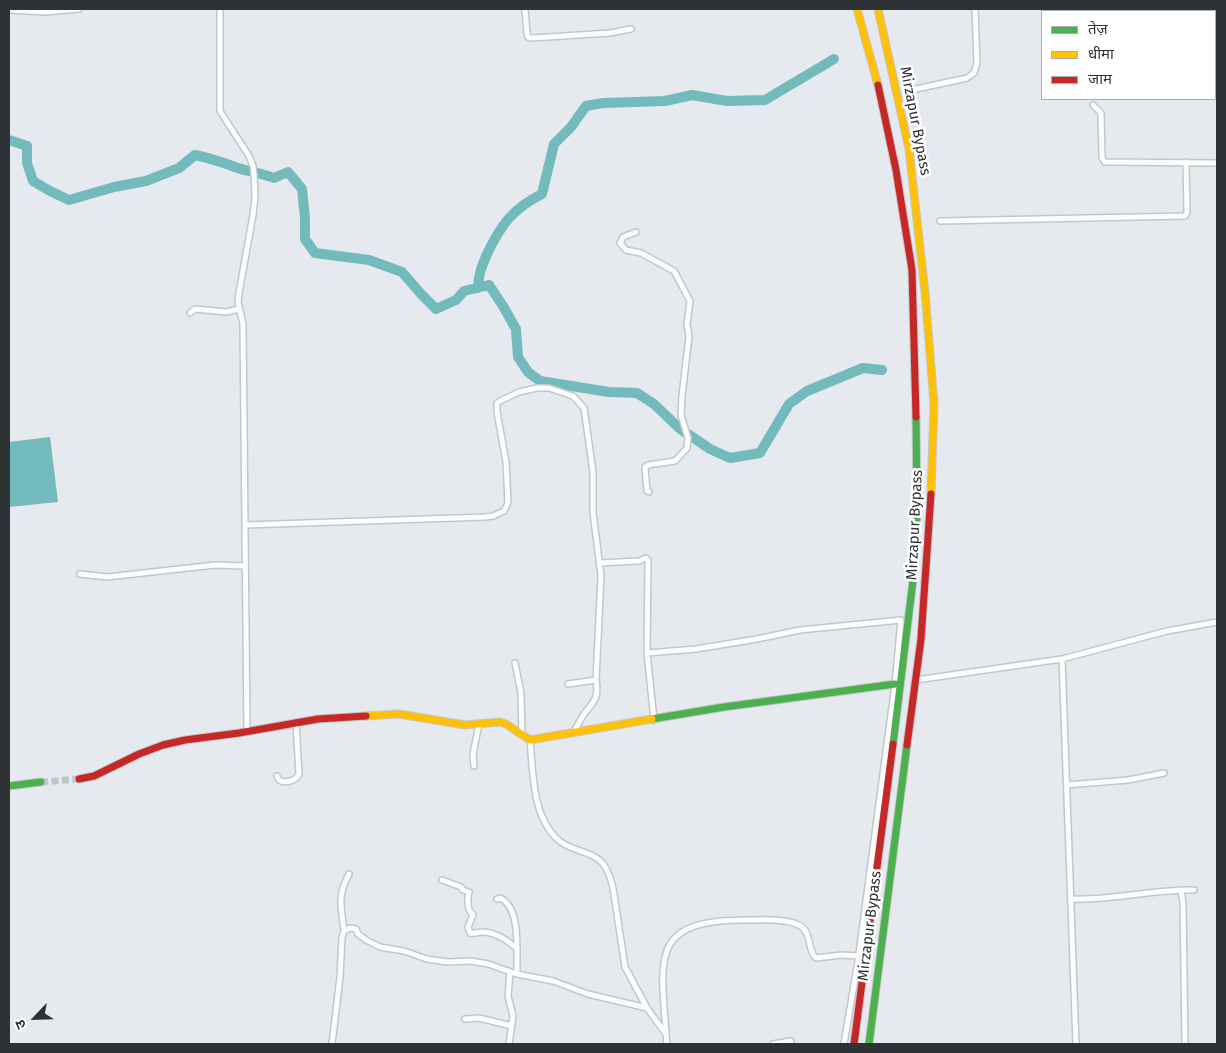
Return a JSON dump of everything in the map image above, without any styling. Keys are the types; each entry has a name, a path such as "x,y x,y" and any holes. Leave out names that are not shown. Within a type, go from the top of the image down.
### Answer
{"main road":[{"path":"854,1044 910,612 915,564 917,509 916,387 912,270 894,161 874,64 857,9"},
{"name":"Mirzapur Bypass","path":"869,1044 922,639 930,523 934,404 925,292 909,150 878,9"},
{"path":"79,779 94,776 139,754 163,745 318,719 399,714 465,725 500,722 530,740 724,708 895,684"},
{"path":"9,786 41,782"}],"street":[{"path":"9,10 45,12 79,9"},
{"path":"220,9 220,111 238,136 254,166 255,196 239,294 243,324 246,732"},
{"path":"525,9 526,34 530,38 610,33 631,29"},
{"path":"916,89 967,78 974,73 977,63 975,9"},
{"path":"1093,105 1101,114 1102,158 1105,162 1217,163"},
{"path":"940,221 1185,216 1187,212 1186,162"},
{"path":"636,232 623,237 620,243 626,250 641,253 674,271 690,301 687,324 690,336 681,415 688,438 687,448 675,461 645,467 647,491 649,492"},
{"path":"190,313 195,310 227,312 240,310"},
{"path":"245,525 485,518 499,514 504,511 508,503 506,462 497,403 519,392 538,388 549,388 573,396 584,408 593,472 593,512 601,576 595,701 573,732"},
{"path":"599,563 639,561 646,558 648,560 648,653 654,720"},
{"path":"80,574 107,577 215,565 245,566"},
{"path":"648,653 705,647 800,630 900,620 895,684 858,956 844,1044"},
{"path":"916,680 1062,659 1168,631 1217,622"},
{"path":"1062,659 1076,1044"},
{"path":"515,663 521,698 522,736"},
{"path":"568,684 596,680"},
{"path":"277,776 282,782 286,782 294,780 299,774 296,723"},
{"path":"474,766 474,748 479,724"},
{"path":"530,740 536,793 540,810 549,830 556,838 574,850 598,859 603,864 613,888 625,967 646,1008 666,1034"},
{"path":"1067,784 1128,780 1164,773"},
{"path":"332,1044 344,931 340,896 349,874"},
{"path":"442,880 469,892 468,908 469,912 473,915 468,927 470,932 474,934 481,932 495,935 508,941 516,948"},
{"path":"1181,890 1183,902 1185,1044"},
{"path":"1071,899 1194,890"},
{"path":"497,899 500,898 508,903 514,917 517,974"},
{"path":"667,1044 662,982 664,961 671,942 685,930 695,925 713,921 737,920 787,922 799,925 806,932 811,951 816,958 842,955 858,956"},
{"path":"344,931 353,928 372,944 404,950 427,959 488,964 517,974 543,978 588,994 646,1008"},
{"path":"509,1044 512,1026 512,1010 508,996 510,972"},
{"path":"465,1020 478,1018 512,1026"},
{"path":"773,1044 791,1041"}],"water":[{"path":"50,437 58,502 9,507 9,442"}],"waterway":[{"path":"478,288 482,267 497,234 515,212 542,194 554,144 571,127 586,106 603,103 665,101 692,95 727,101 765,100 834,59"},
{"path":"9,140 27,146 27,163 33,181 69,200 114,187 146,181 179,168 195,155 274,178 288,172 302,189 305,239 315,253 369,260 402,272 436,309 456,300 464,291 489,285 516,329 518,357 528,372 540,381 609,392 637,393 654,404 679,428 710,449 730,458 760,453 789,404 807,391 863,368 882,370"}],"tunnel":[{"path":"41,782 79,779"}],"traffic: fast":[{"path":"893,744 915,564 917,509 916,417"},
{"path":"652,719 724,707 895,684"},
{"path":"869,1044 907,745"},
{"path":"9,786 41,782"}],"traffic: slow":[{"path":"857,9 878,85"},
{"path":"878,9 909,149 925,292 934,404 931,494"},
{"path":"366,716 399,714 465,725 500,722 530,740 652,719"}],"traffic: jam":[{"path":"878,85 896,170 912,270 916,417"},
{"path":"907,745 921,639 931,494"},
{"path":"79,779 94,776 139,754 163,745 185,740 239,733 318,719 366,716"},
{"path":"854,1044 893,744"}]}
